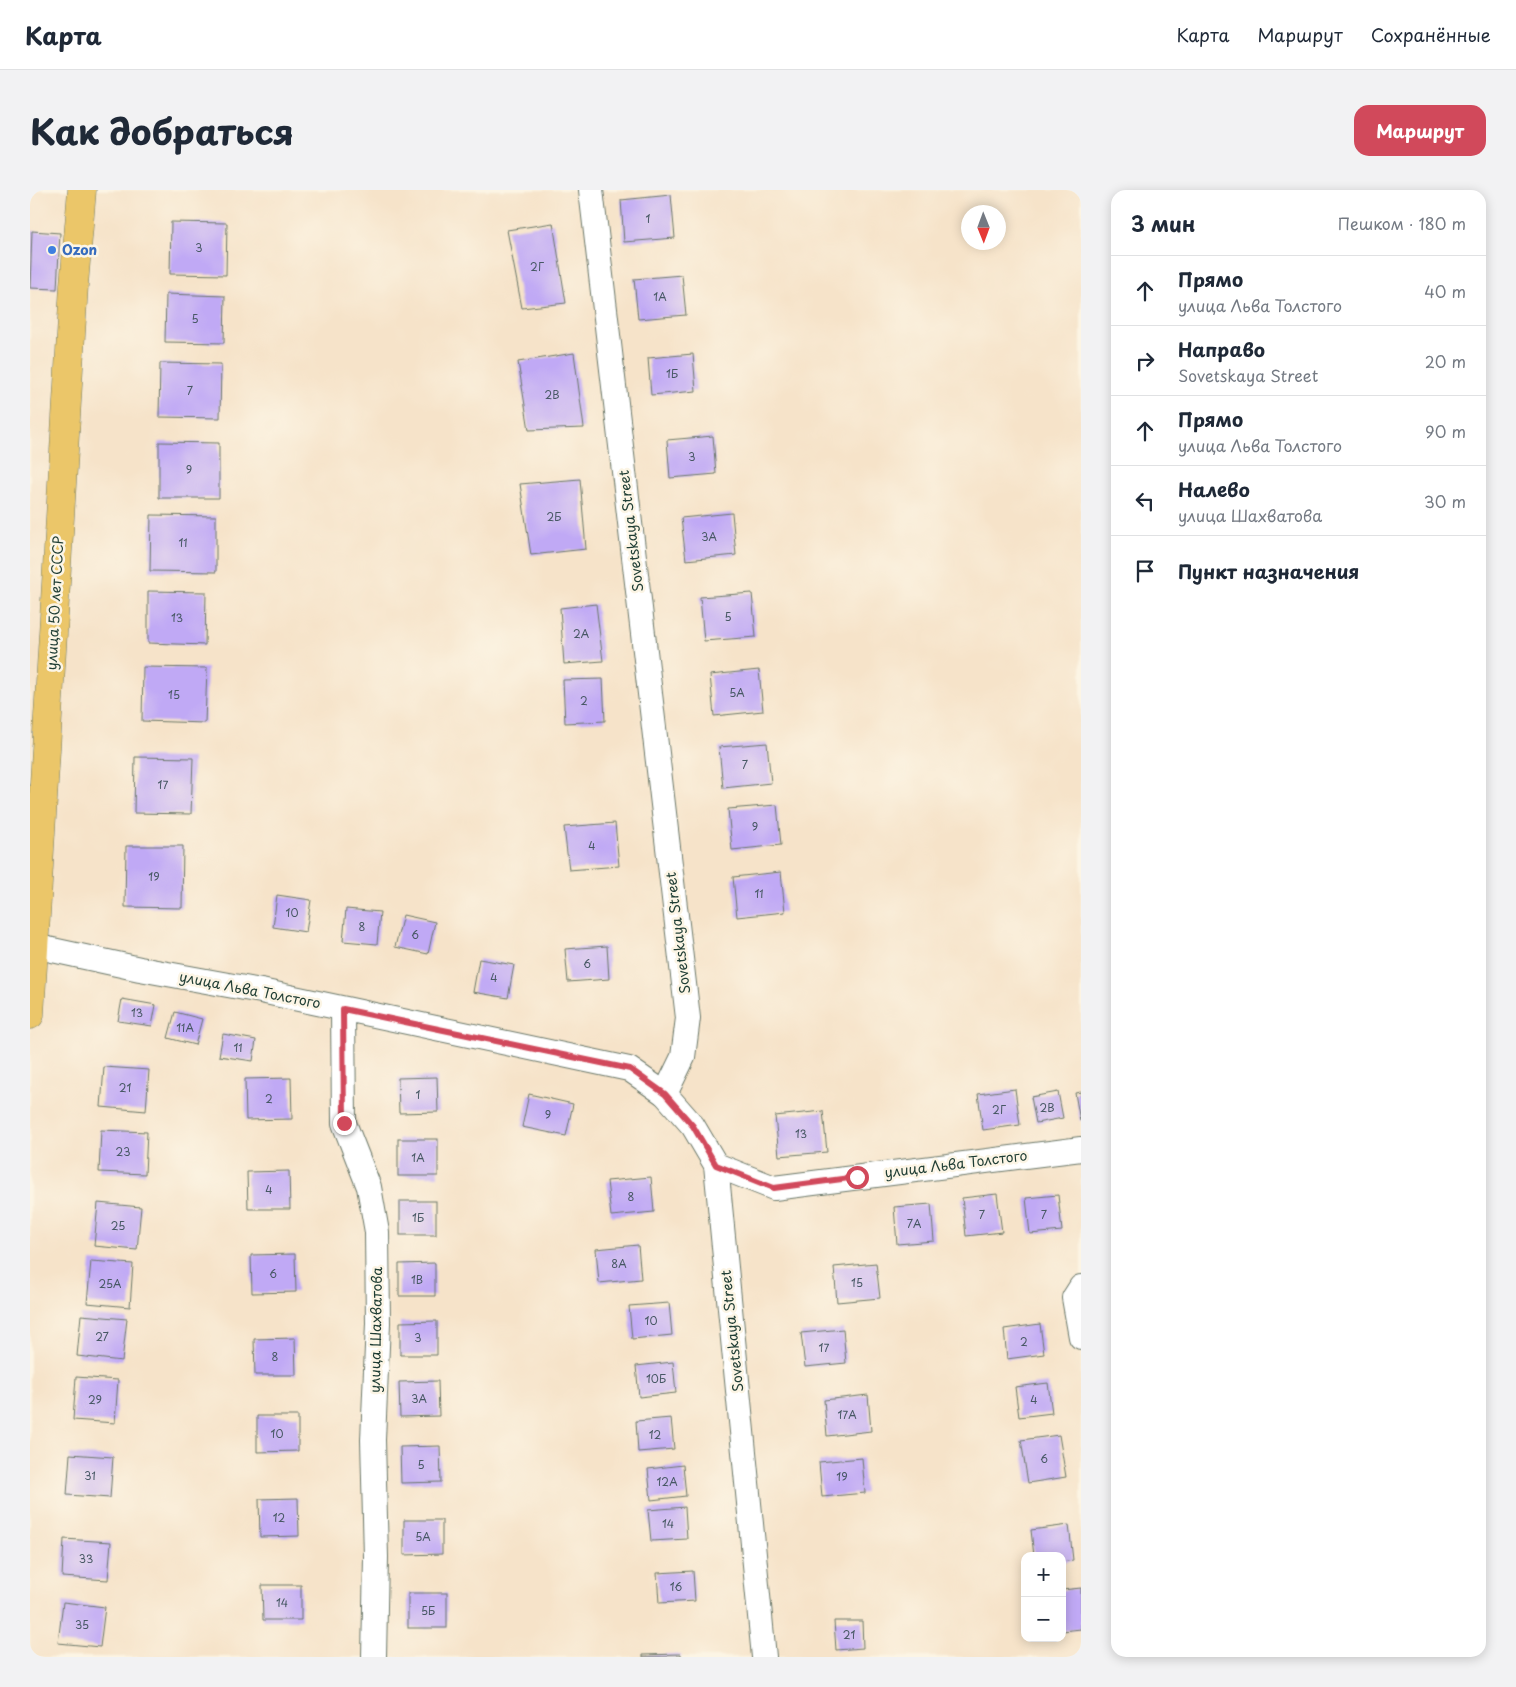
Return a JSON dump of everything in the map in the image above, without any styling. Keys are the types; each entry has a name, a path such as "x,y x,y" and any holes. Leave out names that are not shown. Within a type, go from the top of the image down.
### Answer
{"main road":[{"name":"улица 50 лет СССР","path":"30,1015 74,285 82,190"}],"street":[{"name":"Sovetskaya Street","path":"590,190 688,1018 683,1057 665,1094 693,1126 716,1165 764,1657"},
{"name":"улица Льва Толстого","path":"34,946 140,969 261,991 630,1069 665,1094"},
{"name":"улица Шахватова","path":"343,1009 344,1123 368,1187 377,1232 378,1323 374,1440 376,1557 374,1657"},
{"name":"улица Льва Толстого","path":"716,1165 774,1188 1081,1149"},
{"path":"1081,1287 1074,1298 1081,1337"}],"building":[{"path":"671,195 675,238 624,242 621,200"},
{"path":"171,222 227,223 226,275 170,274"},
{"path":"553,223 566,303 522,308 507,230"},
{"path":"32,231 60,233 57,289 30,288"},
{"path":"682,275 686,315 638,319 634,279"},
{"path":"166,294 225,296 224,343 165,342"},
{"path":"574,353 584,428 529,430 518,362"},
{"path":"693,354 696,391 651,395 648,358"},
{"path":"160,363 221,364 220,418 159,417"},
{"path":"713,436 716,474 670,478 667,440"},
{"path":"159,442 219,443 219,498 159,498"},
{"path":"580,479 586,549 531,555 520,484"},
{"path":"732,513 736,555 686,560 681,518"},
{"path":"151,515 216,516 216,572 150,571"},
{"path":"148,591 206,592 205,645 148,643"},
{"path":"752,593 756,637 704,641 700,597"},
{"path":"596,604 603,661 564,664 560,608"},
{"path":"143,667 207,668 205,723 142,721"},
{"path":"759,670 763,711 714,716 710,675"},
{"path":"603,679 605,721 565,723 563,680"},
{"path":"767,743 771,783 723,788 719,747"},
{"path":"135,757 193,758 191,814 134,813"},
{"path":"777,805 781,845 732,850 728,809"},
{"path":"615,823 619,866 569,870 564,827"},
{"path":"126,846 183,846 182,908 125,907"},
{"path":"781,872 785,912 737,917 733,877"},
{"path":"277,895 311,900 306,932 273,927"},
{"path":"346,909 380,912 377,944 343,941"},
{"path":"403,915 435,922 428,954 395,947"},
{"path":"607,946 609,979 568,982 565,949"},
{"path":"479,959 514,965 508,998 473,992"},
{"path":"122,999 156,1005 152,1026 118,1021"},
{"path":"175,1012 202,1019 195,1045 168,1038"},
{"path":"223,1034 256,1040 253,1061 219,1056"},
{"path":"104,1067 149,1070 146,1111 101,1107"},
{"path":"437,1077 438,1112 399,1113 398,1078"},
{"path":"291,1078 292,1119 246,1120 245,1079"},
{"path":"1015,1089 1020,1125 983,1130 978,1094"},
{"path":"1058,1092 1063,1118 1036,1123 1031,1097"},
{"path":"1081,1092 1081,1121 1080,1121 1075,1093"},
{"path":"529,1094 573,1104 566,1136 522,1127"},
{"path":"823,1111 827,1152 779,1156 775,1116"},
{"path":"101,1130 147,1132 145,1174 99,1172"},
{"path":"398,1139 438,1139 438,1176 398,1176"},
{"path":"289,1171 290,1209 248,1209 247,1172"},
{"path":"651,1177 654,1212 611,1216 607,1181"},
{"path":"997,1194 1002,1232 966,1236 962,1198"},
{"path":"1058,1195 1062,1231 1030,1234 1026,1198"},
{"path":"400,1201 436,1201 436,1235 400,1235"},
{"path":"98,1203 141,1207 137,1250 94,1246"},
{"path":"931,1204 934,1241 897,1244 894,1207"},
{"path":"638,1245 641,1279 599,1283 596,1249"},
{"path":"295,1254 296,1292 252,1293 251,1255"},
{"path":"91,1261 133,1264 130,1307 87,1303"},
{"path":"435,1263 435,1296 399,1296 399,1264"},
{"path":"876,1263 880,1298 837,1302 834,1267"},
{"path":"669,1303 672,1335 632,1339 629,1306"},
{"path":"81,1315 127,1319 122,1361 77,1356"},
{"path":"437,1321 437,1355 400,1355 400,1322"},
{"path":"1040,1324 1044,1354 1007,1359 1004,1329"},
{"path":"843,1329 846,1363 805,1367 801,1333"},
{"path":"295,1338 296,1375 255,1375 254,1339"},
{"path":"673,1362 676,1393 639,1397 636,1366"},
{"path":"76,1377 118,1380 115,1423 73,1420"},
{"path":"438,1381 439,1416 400,1417 399,1382"},
{"path":"1048,1383 1052,1413 1019,1417 1015,1387"},
{"path":"868,1395 871,1431 827,1436 824,1400"},
{"path":"257,1416 298,1416 298,1451 257,1452"},
{"path":"671,1418 674,1449 638,1452 636,1421"},
{"path":"1059,1435 1066,1477 1028,1483 1021,1440"},
{"path":"440,1446 441,1482 401,1483 400,1447"},
{"path":"70,1454 113,1457 110,1498 67,1495"},
{"path":"862,1458 865,1493 822,1497 819,1462"},
{"path":"683,1465 686,1496 651,1500 648,1469"},
{"path":"298,1498 299,1536 260,1537 259,1499"},
{"path":"685,1507 687,1539 651,1541 648,1510"},
{"path":"404,1520 442,1520 442,1554 404,1555"},
{"path":"1069,1525 1073,1560 1066,1561 1066,1552 1034,1552 1031,1530"},
{"path":"64,1539 111,1542 108,1580 62,1577"},
{"path":"693,1571 695,1601 659,1603 657,1573"},
{"path":"262,1585 301,1585 301,1620 263,1620"},
{"path":"1081,1588 1081,1629 1066,1631 1066,1590"},
{"path":"408,1593 447,1593 447,1628 408,1628"},
{"path":"63,1602 105,1607 100,1647 58,1643"},
{"path":"834,1621 862,1621 863,1648 836,1650"},
{"path":"681,1654 681,1657 643,1657 643,1655"}],"place":[{"name":"Ozon","path":"52,250"}],"route":[{"path":"344,1123 343,1009 630,1069 665,1094 693,1126 716,1165 774,1188 857,1177"}]}
